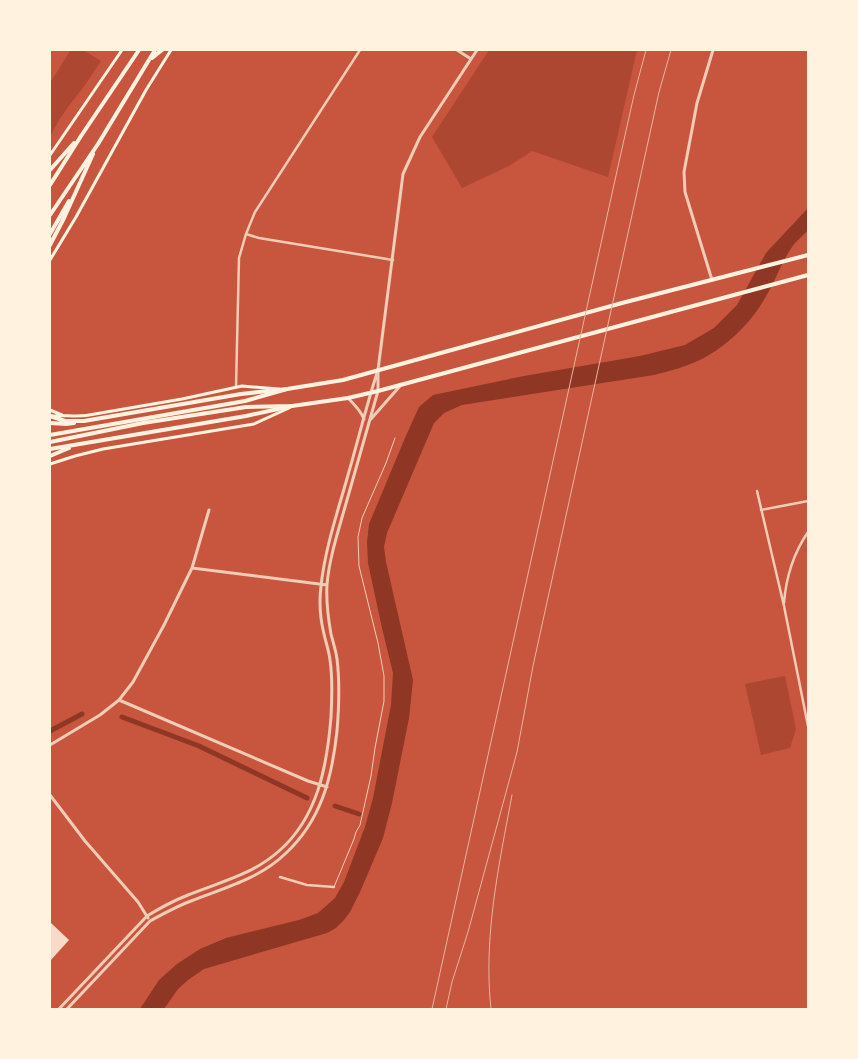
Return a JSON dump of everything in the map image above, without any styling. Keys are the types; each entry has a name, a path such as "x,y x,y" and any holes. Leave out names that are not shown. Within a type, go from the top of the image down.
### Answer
{"main road":[{"path":"50,155 122,50"},
{"path":"50,185 138,50"},
{"path":"50,215 98,144 156,50"},
{"path":"148,61 162,50"},
{"path":"50,260 146,90 171,50"},
{"path":"50,170 81,136"},
{"path":"50,245 98,144"},
{"path":"50,234 78,186"},
{"path":"50,423 66,424 241,394 288,389 342,380 622,303 808,255"},
{"path":"50,449 246,416 292,406 348,398 808,275"},
{"path":"50,416 90,415 182,399 242,386 288,389"},
{"path":"50,435 245,401 288,389"},
{"path":"50,442 246,407 292,406"},
{"path":"50,464 103,449 254,424 292,406"},
{"path":"50,410 62,415"},
{"path":"50,416 65,420 84,421"},
{"path":"50,456 77,444"}],"street":[{"path":"236,387 240,258 246,234 255,212 360,50"},
{"path":"457,50 471,59"},
{"path":"712,280 686,192 684,172 697,103 713,50"},
{"path":"67,1009 150,921 189,901 251,878 286,854 312,820 327,787 335,749 340,689 337,658 326,607 327,584 339,529 378,390 378,370 403,174 420,137 475,51"},
{"path":"246,234 259,238 393,260"},
{"path":"59,1009 147,916 188,895 227,882 248,872 280,851 307,815 320,785 325,765 333,688 330,660 319,606 321,584 334,524 378,370"},
{"path":"369,421 402,384"},
{"path":"348,398 364,420"},
{"path":"757,491 784,606 808,726"},
{"path":"762,510 808,501"},
{"path":"50,745 100,715 119,700 133,682 192,568 208,510"},
{"path":"784,606 787,576 799,545 808,532"},
{"path":"192,568 327,584"},
{"path":"119,700 308,781 327,787"},
{"path":"50,795 138,902 150,921"},
{"path":"280,877 307,884 334,887"}],"lane":[{"path":"334,887 360,825 384,701 384,676 359,566 358,537 362,518 386,464 395,438"}],"shaded area":[{"path":"68,50 83,50 101,61 59,120 50,137 50,83 70,51"},
{"path":"489,50 637,50 608,177 532,151 509,166 462,188 432,137"},
{"path":"808,208 808,230 788,253 769,292 746,325 711,354 685,366 654,375 462,405 444,413 434,423 387,533 384,547 413,680 409,718 383,838 350,912 336,928 327,933 204,969 178,989 164,1009 140,1009 159,980 177,964 200,949 226,938 299,920 318,913 335,898 344,882 365,827 373,798 391,705 393,673 368,563 367,542 369,524 419,407 433,395 524,376 640,356 685,345 714,328 737,305 766,253"},
{"path":"785,676 796,729 790,748 761,755 745,684"}],"building":[{"path":"50,922 69,940 50,961"}],"waterway":[{"path":"50,731 82,714"},
{"path":"122,717 199,746 307,798"},
{"path":"335,806 359,814"}],"railway":[{"path":"432,1009 615,180 646,50"},
{"path":"446,1009 517,752 533,666 659,92 671,50"},
{"path":"491,1009 489,982 491,928 498,874 512,795"}]}
